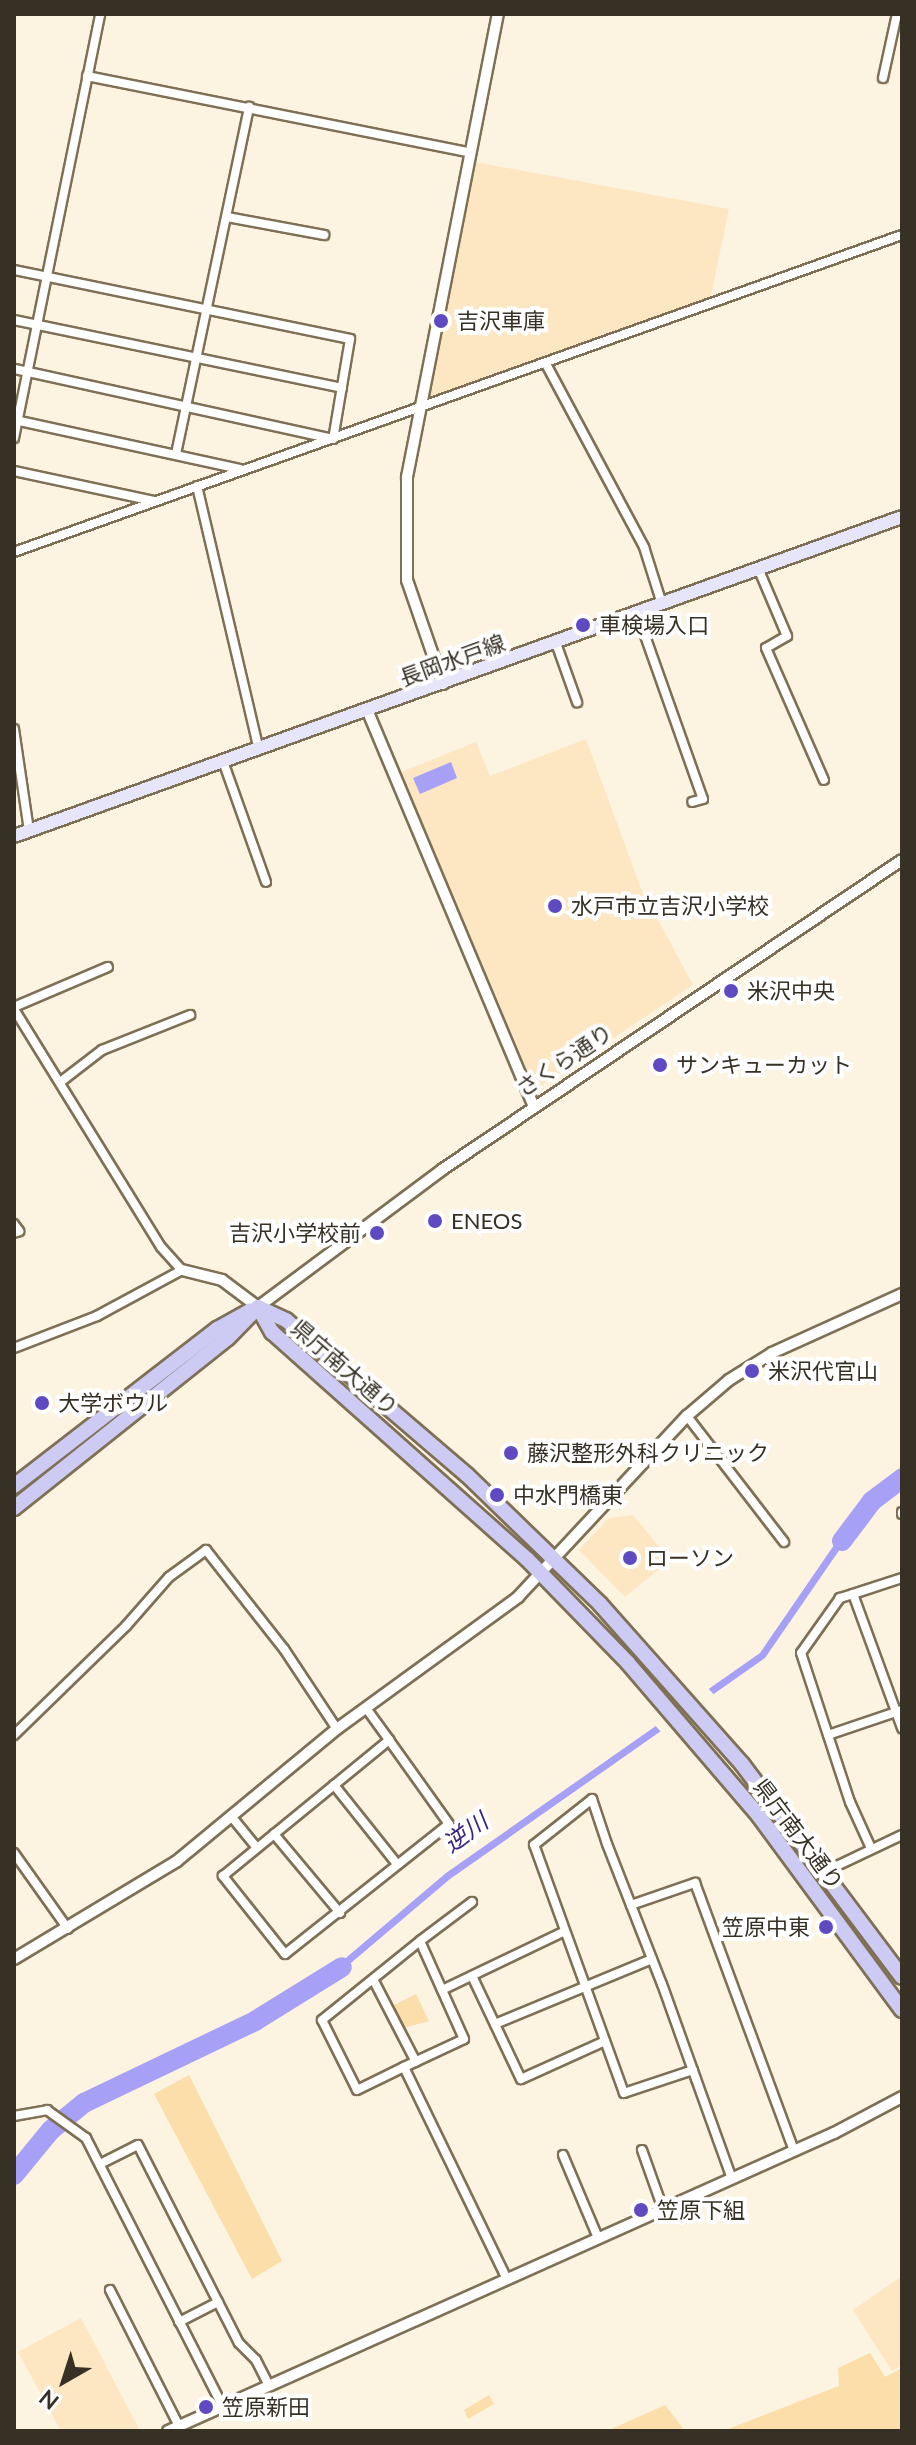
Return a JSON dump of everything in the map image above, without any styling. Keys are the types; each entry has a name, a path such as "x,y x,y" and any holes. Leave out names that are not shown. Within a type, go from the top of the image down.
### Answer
{"main road":[{"name":"長岡水戸線","path":"14,836 224,764 902,517"},
{"name":"さくら通り","path":"14,1486 217,1329 258,1307"},
{"name":"さくら通り","path":"14,1508 228,1338 258,1307"},
{"name":"県庁南大通り","path":"258,1307 286,1320 556,1558 704,1718 902,1977"},
{"name":"県庁南大通り","path":"258,1307 272,1332 542,1574 665,1704 759,1816 902,2010"}],"street":[{"path":"14,438 100,14"},
{"path":"443,684 407,580 406,498 417,410 498,14"},
{"path":"883,78 897,14"},
{"path":"87,76 469,152"},
{"path":"176,454 249,107"},
{"path":"227,217 324,235"},
{"path":"14,552 902,235"},
{"path":"14,270 350,339 333,439"},
{"path":"14,320 342,388"},
{"path":"546,364 644,547 662,604"},
{"path":"14,369 333,439"},
{"path":"16,420 240,470"},
{"path":"14,471 155,501"},
{"path":"197,486 259,751"},
{"path":"758,568 787,636 766,648 824,780"},
{"path":"637,613 703,799 692,802"},
{"path":"556,643 577,702"},
{"path":"368,712 534,1106"},
{"path":"14,729 29,831"},
{"path":"224,764 266,882"},
{"name":"さくら通り","path":"258,1307 534,1106 902,860"},
{"path":"108,967 14,1008 63,1080 161,1247 182,1270 222,1280 258,1307"},
{"path":"63,1080 102,1050 190,1015"},
{"path":"14,1224 19,1231 14,1233"},
{"path":"14,1348 97,1316 182,1270"},
{"path":"14,1959 141,1886 337,1729 498,1613 542,1574 687,1416 772,1353 902,1294"},
{"path":"687,1416 784,1542"},
{"path":"14,1735 126,1626 169,1577 206,1550 284,1649 337,1729"},
{"path":"824,1872 867,1856 870,1846 801,1653 840,1598 902,1578"},
{"path":"853,1594 899,1711 902,1728"},
{"path":"366,1708 389,1740 449,1824 285,1954 223,1876 389,1740"},
{"path":"828,1735 899,1711"},
{"path":"334,1785 397,1864"},
{"path":"693,2070 624,2093 534,1845 592,1799 693,2070 732,2179"},
{"path":"231,1816 257,1848"},
{"path":"274,1834 340,1913"},
{"path":"870,1846 902,1835"},
{"path":"14,1853 68,1929"},
{"path":"631,1905 695,1883 794,2151"},
{"path":"420,1941 464,2039 357,2090 322,2020 374,1981 420,1941 472,1902"},
{"path":"442,1990 565,1931"},
{"path":"495,2024 584,1983 652,1959"},
{"path":"472,1976 521,2079 605,2041"},
{"path":"374,1981 416,2062"},
{"path":"404,2067 507,2279"},
{"path":"168,2431 794,2151 902,2097"},
{"path":"14,2116 50,2111 79,2129 100,2164 223,2407"},
{"path":"100,2164 138,2145 218,2302 269,2386"},
{"path":"642,2150 663,2209"},
{"path":"563,2155 598,2238"},
{"path":"110,2290 179,2426"},
{"path":"179,2322 218,2302"}],"shaded area":[{"path":"475,162 729,209 710,300 429,403 425,400"},
{"name":"水戸市立吉沢小学校","path":"586,739 640,886 693,985 541,1086 532,1081 401,772 476,742 490,776"},
{"path":"451,762 457,778 420,794 413,778"},
{"path":"633,1515 670,1560 625,1597 579,1550 609,1518"},
{"path":"854,1516 860,1520 765,1658 450,1879 325,1985 321,1979 446,1873 760,1653"},
{"path":"416,1994 429,2021 403,2028 392,2006"},
{"path":"189,2075 282,2261 252,2279 154,2094"},
{"path":"902,2276 902,2365 892,2371 853,2310"},
{"path":"81,2318 140,2431 61,2431 18,2352"},
{"path":"870,2353 885,2377 902,2368 902,2431 723,2431 839,2386 838,2368"},
{"path":"489,2395 494,2404 468,2419 464,2410"},
{"path":"665,2405 685,2431 607,2431"}],"pier":[{"path":"707,1687 717,1698 662,1733 652,1722"}],"waterway":[{"name":"逆川","path":"842,1541 872,1501 902,1478"},
{"name":"逆川","path":"14,2175 51,2130 84,2103 255,2021 342,1967"}],"place":[{"name":"吉沢車庫","path":"441,321"},
{"name":"車検場入口","path":"583,625"},
{"name":"水戸市立吉沢小学校","path":"555,906"},
{"name":"米沢中央","path":"731,991"},
{"name":"サンキューカット","path":"660,1065"},
{"name":"ENEOS","path":"435,1221"},
{"name":"吉沢小学校前","path":"377,1233"},
{"name":"米沢代官山","path":"752,1371"},
{"name":"大学ボウル","path":"42,1403"},
{"name":"藤沢整形外科クリニック","path":"511,1453"},
{"name":"中水門橋東","path":"497,1495"},
{"name":"ローソン","path":"630,1558"},
{"name":"笠原中東","path":"826,1927"},
{"name":"笠原下組","path":"641,2210"},
{"name":"笠原新田","path":"206,2407"}]}
